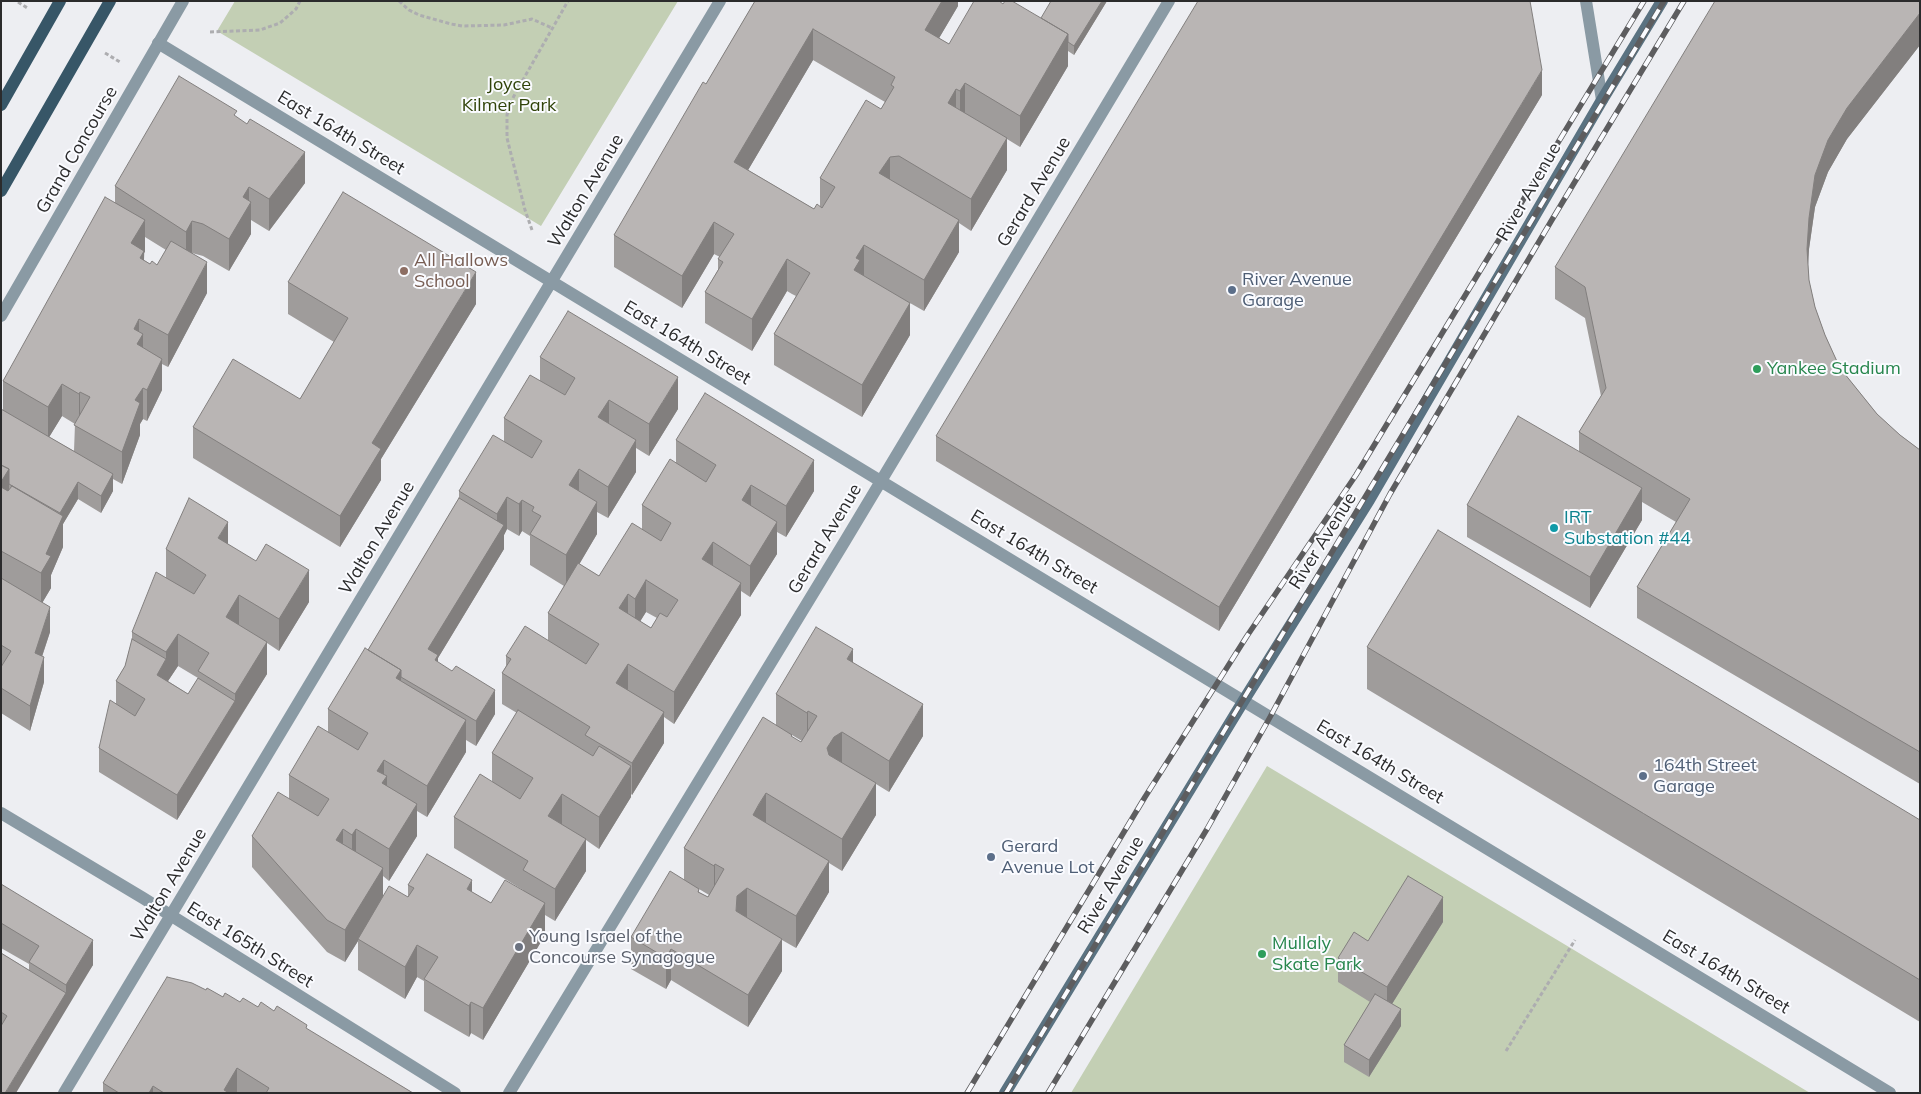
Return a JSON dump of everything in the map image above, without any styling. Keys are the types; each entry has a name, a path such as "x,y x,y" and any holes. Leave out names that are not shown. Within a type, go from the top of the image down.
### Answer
{"main road":[{"path":"1,105 60,1"},
{"path":"1,190 110,1"},
{"name":"River Avenue","path":"1004,1093 1244,700 1369,500 1602,100 1662,1"}],"street":[{"name":"Grand Concourse","path":"1,316 183,1"},
{"name":"Walton Avenue","path":"64,1093 720,1"},
{"name":"Gerard Avenue","path":"509,1093 845,541 1168,1"},
{"path":"1586,1 1602,100"},
{"name":"East 164th Street","path":"158,43 1890,1093"},
{"name":"East 165th Street","path":"1,813 171,916 455,1093"}],"path":[{"path":"210,32 234,33 266,28 280,23 296,9 300,1"},
{"path":"399,1 419,16 451,24 469,26 504,25 532,19 552,28"},
{"path":"532,230 525,210 507,138 508,115 510,104 516,92 568,1"},
{"path":"101,51 120,62"},
{"path":"1506,1051 1575,940"}],"green space":[{"name":"Joyce Kilmer Park","path":"235,1 678,1 541,226 217,31"},
{"path":"1267,766 1569,947 1810,1093 1071,1093"}],"building":[{"path":"755,1 942,1 925,30 949,44 974,1 999,1 1003,4 1005,1 1012,1 1068,34 1020,116 965,83 960,91 956,89 948,103 1007,138 971,199 899,156 890,157 879,173 959,220 924,280 864,245 856,258 860,260 854,270 910,303 862,385 774,334 810,273 792,262 787,259 752,319 705,292 723,262 718,259 734,234 714,222 682,276 614,235 703,82 706,84","holes":["813,29 895,77 891,85 894,87 881,109 866,100 820,178 835,187 822,208 817,204 814,209 734,162"]},
{"path":"1051,1 1102,1 1074,46 1068,42 1068,34 1041,18"},
{"name":"River Avenue Garage","path":"1198,1 1530,1 1542,70 1219,607 936,436"},
{"name":"Yankee Stadium","path":"1715,1 1920,1 1920,13 1847,108 1828,140 1815,175 1807,249 1809,280 1815,307 1840,368 1877,414 1920,450 1920,752 1637,587 1690,499 1579,432 1606,388 1585,287 1555,267"},
{"path":"179,76 237,111 234,115 247,124 250,119 305,152 269,199 249,187 243,197 251,202 229,239 203,224 192,221 186,232 115,186"},
{"path":"343,192 476,272 372,443 381,449 340,516 193,427 233,359 300,399 348,318 288,282"},
{"path":"105,197 145,220 131,243 144,251 140,258 150,264 152,261 157,265 171,241 207,262 168,335 139,319 134,329 143,334 137,344 162,359 147,390 143,388 135,400 140,403 122,452 74,425 90,397 80,392 79,394 62,384 48,407 3,381"},
{"path":"568,311 678,377 649,424 609,400 598,417 636,440 608,487 579,469 569,485 597,502 566,555 530,534 541,516 532,511 534,507 522,500 519,504 507,497 497,514 459,491 493,435 532,458 542,441 504,418 530,375 565,395 575,378 540,357"},
{"path":"705,393 814,460 786,506 751,485 742,500 777,522 750,566 713,542 702,559 741,583 674,692 628,664 616,683 664,712 632,763 585,735 590,727 502,673 511,659 506,656 525,626 586,664 599,644 548,613 578,563 599,576 632,523 661,541 671,523 642,505 670,459 706,482 716,465 676,440","holes":["646,580 678,600 667,617 660,613 651,628 619,608 628,594 635,599"]},
{"path":"1,409 113,474 101,496 78,482 60,513 9,484 9,469 1,465"},
{"name":"IRT Substation #44","path":"1518,416 1642,488 1590,577 1467,505"},
{"path":"1,465 9,469 1,482"},
{"path":"12,486 63,516 46,554 51,556 41,573 1,551 1,487 8,491"},
{"path":"189,498 228,522 218,538 256,561 266,544 309,570 279,619 239,595 226,617 267,642 235,694 198,671 209,653 178,634 166,652 132,632 156,572 194,594 206,575 166,549"},
{"path":"459,498 504,525 428,649 438,655 435,660 452,671 456,666 495,690 476,721 401,677 401,670 368,650"},
{"name":"164th Street Garage","path":"1438,530 1920,820 1920,980 1367,647"},
{"path":"1,578 50,607 35,653 44,657 30,706 1,688 1,667 11,651 1,645"},
{"path":"816,627 853,649 847,659 923,704 889,761 842,732 834,737 827,748 829,755 876,783 842,839 766,793 759,804 753,815 829,861 796,916 747,888 737,896 736,911 782,939 748,995 671,949 666,958 631,937 670,871 699,889 698,892 708,897 724,869 715,864 714,866 684,848 763,717 801,742 817,716 808,711 807,713 776,694"},
{"path":"132,639 166,659 157,675 188,694 198,678 235,701 177,795 99,748 110,700 135,716 145,699 116,681 125,666"},
{"path":"365,648 401,670 396,678 466,720 427,786 384,760 377,771 387,776 382,783 417,804 389,849 356,829 352,835 343,829 336,840 383,868 345,930 327,920 252,836 278,792 318,816 329,799 289,775 318,726 358,750 368,733 328,709"},
{"path":"518,710 593,756 599,746 631,766 599,817 562,794 548,816 586,839 555,889 523,870 528,861 454,817 480,774 520,799 533,778 492,753"},
{"path":"427,854 472,880 467,889 491,903 505,880 545,903 483,1008 471,1002 469,1006 424,979 438,957 417,945 405,967 358,939 389,886 408,897 414,888 408,885"},
{"path":"1408,876 1443,897 1387,987 1338,958 1354,932 1368,941"},
{"path":"1,884 93,940 66,985 29,962 39,946 1,923"},
{"path":"1,953 66,993 5,1093 1,1093 1,1026 7,1016 1,1012"},
{"path":"167,977 192,983 206,990 207,988 223,997 225,993 240,1002 243,998 258,1007 261,1002 274,1011 277,1006 307,1025 306,1028 413,1093 266,1093 269,1088 237,1068 224,1090 229,1093 164,1093 153,1086 149,1093 119,1093 103,1083"},
{"path":"1375,994 1401,1009 1369,1060 1344,1045"}],"railway":[{"path":"967,1093 1145,797 1247,636 1356,475 1644,1"},
{"path":"1006,1093 1664,1"},
{"path":"1048,1093 1207,829 1269,719 1390,494 1684,1"}],"place":[{"name":"All Hallows School","path":"404,271"},
{"name":"River Avenue Garage","path":"1232,290"},
{"name":"Yankee Stadium","path":"1757,369"},
{"name":"IRT Substation #44","path":"1554,528"},
{"name":"164th Street Garage","path":"1643,776"},
{"name":"Gerard Avenue Lot","path":"991,857"},
{"name":"Young Israel of the Concourse Synagogue","path":"519,947"},
{"name":"Mullaly Skate Park","path":"1262,954"}]}
